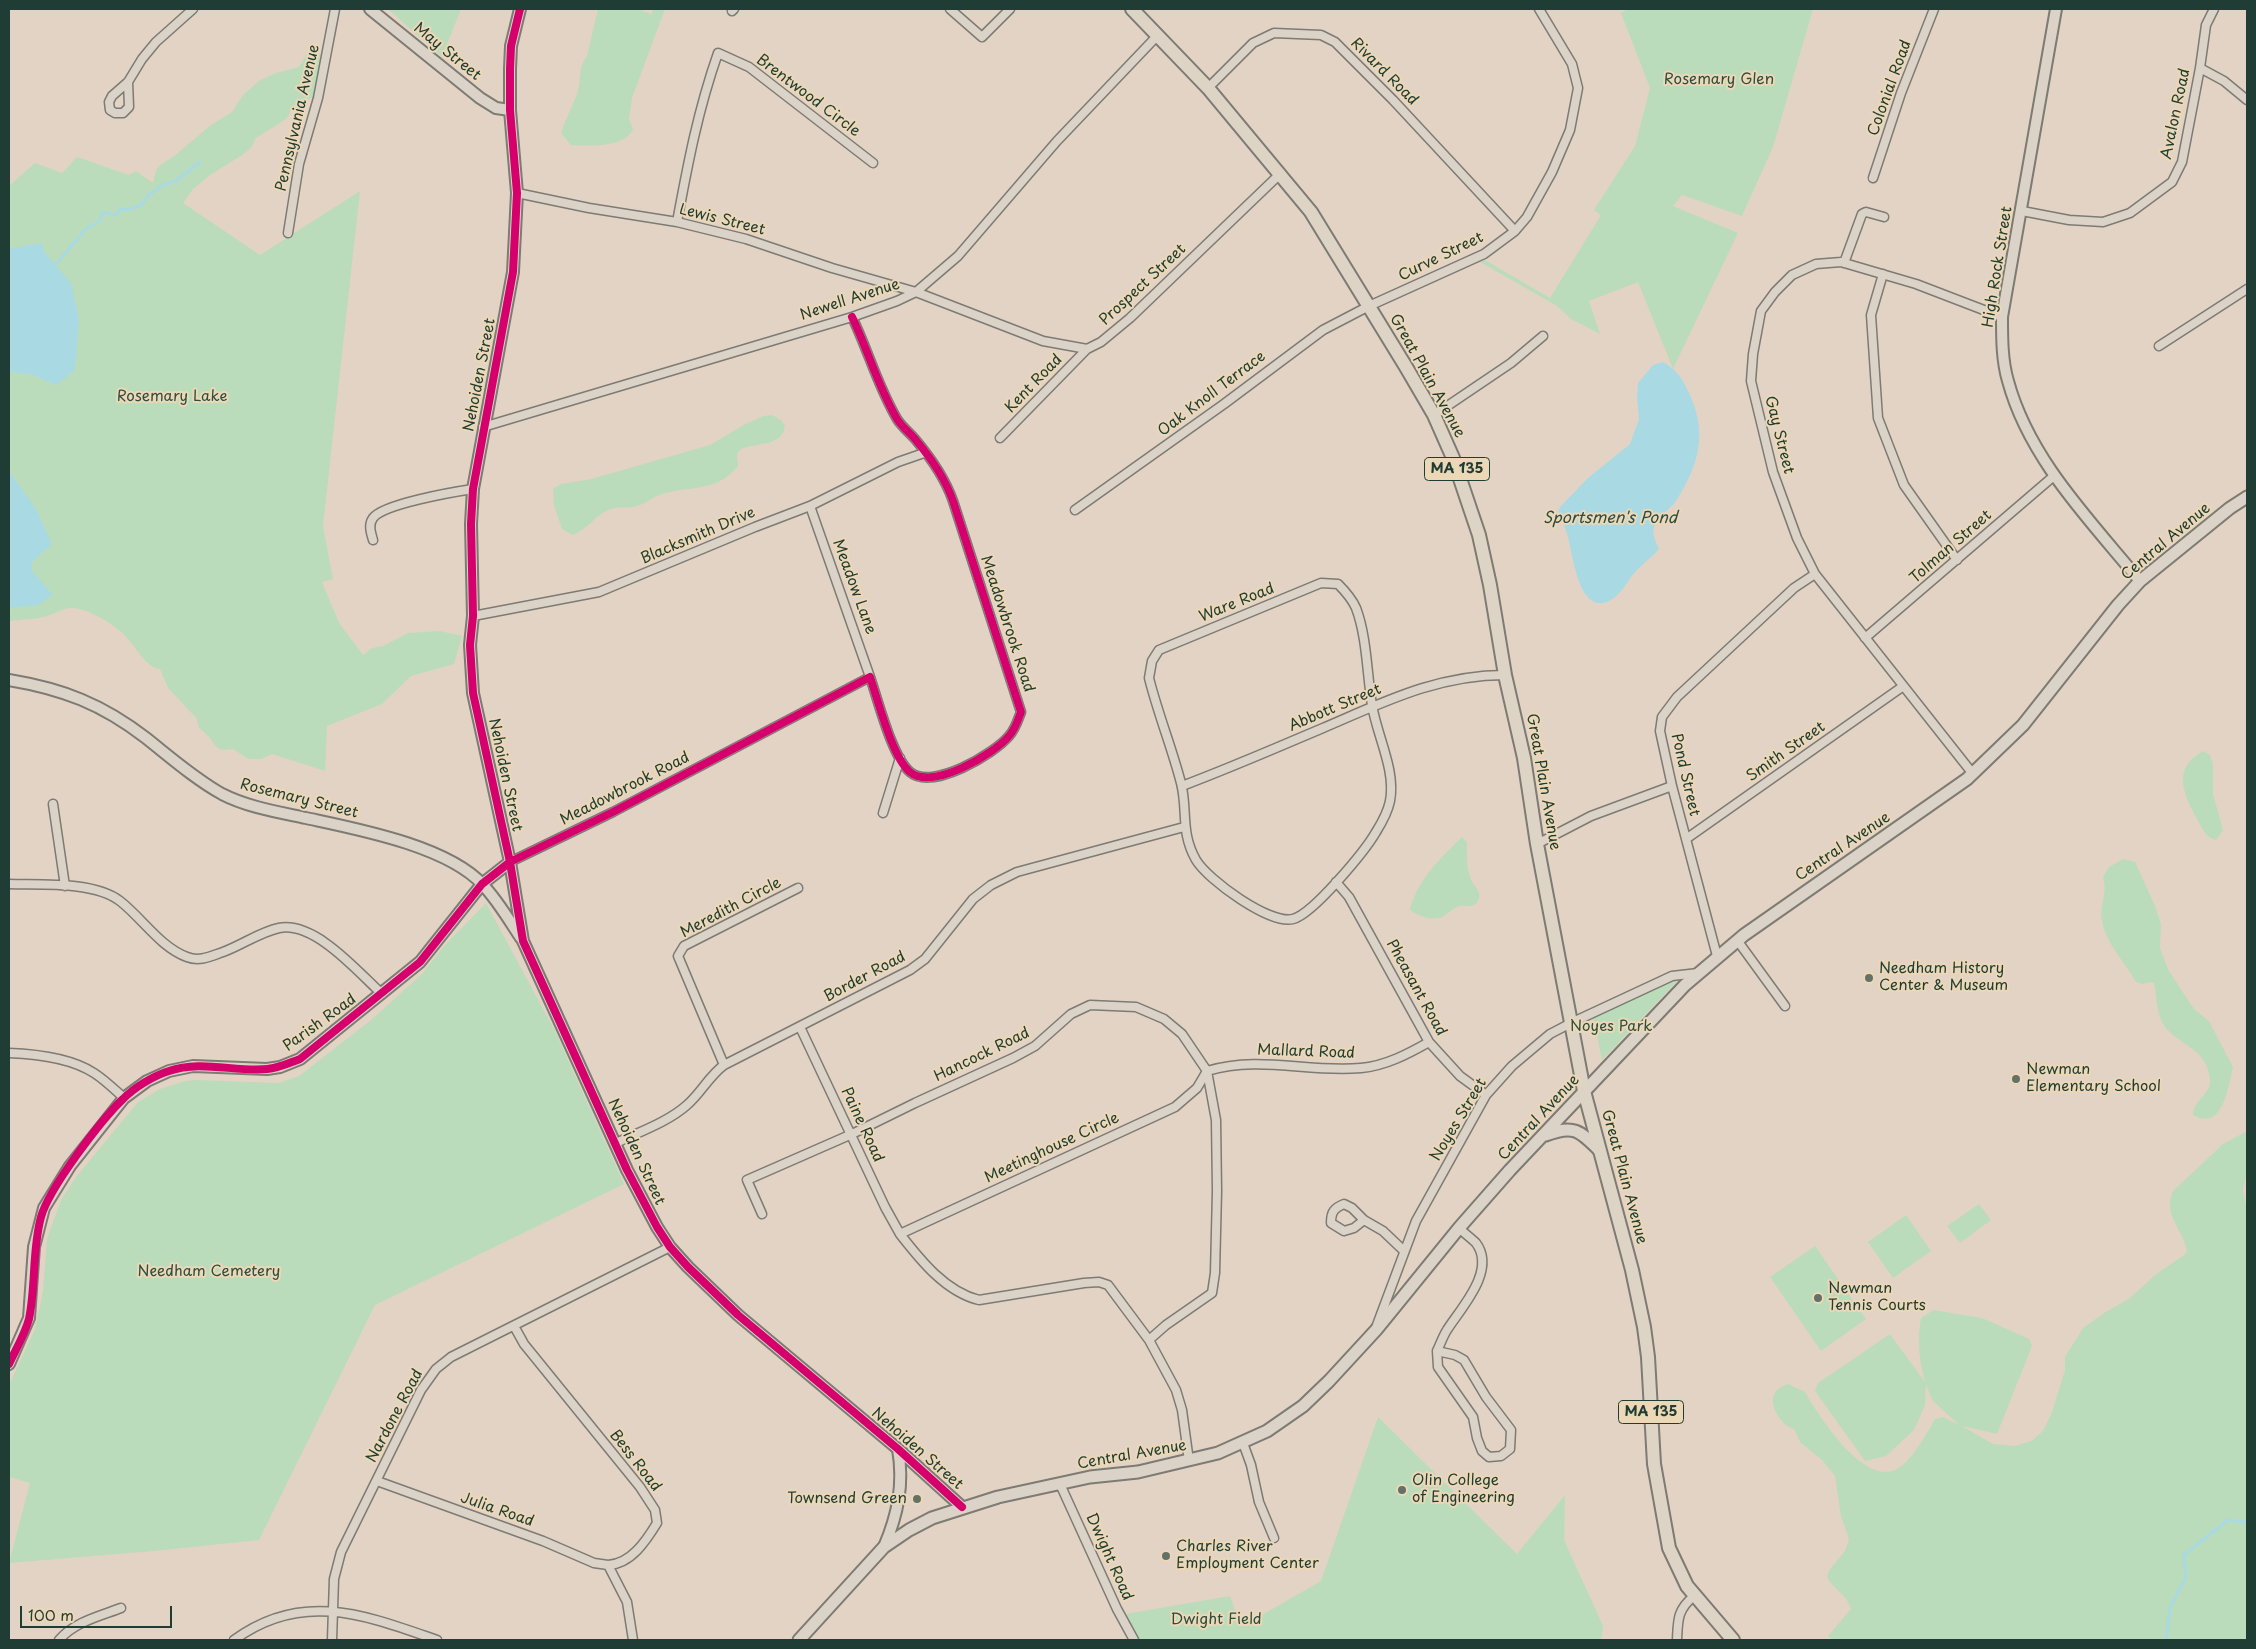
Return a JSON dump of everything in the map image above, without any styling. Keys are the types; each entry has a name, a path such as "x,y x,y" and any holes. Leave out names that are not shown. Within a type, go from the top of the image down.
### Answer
{"main road":[{"name":"Great Plain Avenue","path":"1132,9 1208,88 1312,212 1434,415 1453,458 1479,536 1493,600 1505,675 1524,758 1584,1091 1632,1270 1644,1328 1648,1357 1654,1464 1661,1508 1676,1567 1694,1596 1733,1640"},
{"name":"Central Avenue","path":"799,1640 884,1547 921,1523 962,1507 1090,1477 1138,1472 1188,1461 1243,1443 1268,1432 1303,1406 1376,1330 1459,1228 1542,1136 1698,973 1737,940 1973,774 2012,738 2036,711 2118,604 2140,581 2224,512 2247,497"},
{"path":"1542,1136 1559,1130 1571,1129 1582,1134 1600,1151"}],"street":[{"path":"128,82 142,59 156,42 193,9"},
{"name":"Pennsylvania Avenue","path":"288,233 298,164 318,98 335,9"},
{"name":"May Street","path":"370,9 480,98 496,108 510,110"},
{"name":"Nehoiden Street","path":"520,9 510,46 510,110 518,193 513,272 473,489 471,524 473,616 470,645 473,692 510,862 523,941 646,1208 670,1247 738,1315 898,1449 962,1507"},
{"path":"950,9 982,37 1010,9"},
{"name":"Curve Street","path":"1369,306 1484,254 1515,231 1527,217 1552,172 1570,130 1578,88 1572,64 1539,9"},
{"name":"Colonial Road","path":"1873,178 1901,93 1934,9"},
{"name":"High Rock Street","path":"2056,9 2002,317 2002,342 2007,379 2016,407 2030,438 2055,475 2140,581"},
{"name":"Avalon Road","path":"2022,211 2069,220 2103,222 2130,213 2172,182 2182,162 2200,68 2206,25 2214,9"},
{"name":"Rivard Road","path":"1208,88 1253,43 1274,34 1321,35 1335,42 1393,100 1515,231"},
{"name":"Newell Avenue","path":"483,427 852,316 916,292 958,256 1057,141 1158,35"},
{"name":"Brentwood Circle","path":"677,222 692,137 702,99 718,53 749,67 873,164"},
{"path":"2200,68 2224,81 2247,100"},
{"name":"Prospect Street","path":"1087,349 1101,342 1130,318 1280,173"},
{"name":"Lewis Street","path":"518,193 590,208 677,222 746,239 832,268 916,292"},
{"path":"1844,263 1862,214 1866,212 1884,217"},
{"name":"Gay Street","path":"1973,774 1902,687 1815,574 1797,538 1773,472 1751,381 1752,354 1761,311 1792,275 1816,264 1844,263 1883,274 1916,284 2002,317"},
{"path":"1883,274 1871,315 1878,418 1904,485 1957,560"},
{"path":"2159,346 2247,289"},
{"path":"916,292 1043,342 1087,349"},
{"name":"Oak Knoll Terrace","path":"1075,510 1224,404 1323,330 1369,306"},
{"name":"Meadowbrook Road","path":"510,862 612,812 870,677 900,758 910,772 919,777 944,776 990,752 1011,735 1021,712 954,501 946,482 916,440 898,421 886,398 852,316"},
{"path":"1434,415 1511,363 1544,336"},
{"name":"Kent Road","path":"1000,438 1087,349"},
{"name":"Blacksmith Drive","path":"473,616 599,592 810,506 898,462 924,453"},
{"name":"Tolman Street","path":"1865,638 2055,475"},
{"path":"373,540 370,524 372,519 382,511 423,499 473,489"},
{"name":"Meadow Lane","path":"810,506 870,677"},
{"name":"Pond Street","path":"1717,956 1672,786 1660,731 1662,717 1677,697 1690,684 1794,588 1815,574"},
{"name":"Ware Road","path":"1182,786 1149,678 1152,660 1159,650 1321,583 1338,584 1356,607 1360,621 1372,707"},
{"name":"Abbott Street","path":"1182,786 1239,764 1405,693 1443,682 1478,675 1505,675"},
{"name":"Rosemary Street","path":"9,680 63,691 94,705 121,721 198,778 223,794 277,812 342,825 412,845 450,861 482,884 523,941"},
{"name":"Smith Street","path":"1686,838 1902,687"},
{"path":"1182,786 1184,826 1193,853 1204,871 1250,906 1280,920 1293,919 1306,913 1336,882 1376,832 1390,802 1391,781 1372,707"},
{"path":"883,813 900,758"},
{"path":"1538,844 1591,816 1672,786"},
{"path":"53,804 65,886"},
{"name":"Border Road","path":"616,1143 670,1117 686,1106 724,1065 910,970 925,958 973,899 991,886 1017,872 1184,826"},
{"name":"Parish Road","path":"9,1364 29,1318 34,1247 44,1208 70,1166 124,1098 147,1081 169,1070 193,1066 267,1069 280,1067 300,1059 382,994 426,956 482,884 510,862"},
{"name":"Pheasant Road","path":"1336,882 1349,898 1429,1042 1460,1076 1486,1095"},
{"path":"9,884 90,889 115,898 172,949 195,959 208,958 271,930 288,927 300,930 316,938 341,956 382,994"},
{"name":"Meredith Circle","path":"724,1065 678,956 684,946 798,888"},
{"path":"1737,940 1785,1006"},
{"name":"Noyes Street","path":"1376,1330 1403,1250 1420,1213 1470,1128 1486,1095 1512,1066 1550,1034 1571,1023 1672,976 1698,973"},
{"name":"Hancock Road","path":"762,1214 747,1180 852,1134 1036,1046 1071,1014 1090,1005 1136,1007 1164,1019 1182,1034 1207,1071"},
{"name":"Paine Road","path":"800,1027 900,1234"},
{"name":"Mallard Road","path":"1207,1071 1228,1065 1259,1063 1338,1069 1361,1068 1394,1060 1429,1042"},
{"path":"9,1053 27,1054 78,1065 94,1073 124,1098"},
{"path":"1149,1340 1166,1325 1212,1293 1215,1273 1217,1190 1216,1120 1207,1071"},
{"name":"Meetinghouse Circle","path":"900,1234 1175,1107 1197,1088 1207,1071"},
{"path":"1364,1220 1383,1231 1403,1250"},
{"path":"1437,1352 1455,1355 1464,1360 1486,1397 1511,1430 1510,1449 1502,1456 1489,1457 1482,1451 1477,1438 1473,1417 1438,1367 1437,1352 1446,1330 1459,1315 1480,1281 1481,1256 1477,1244 1459,1228"},
{"path":"900,1234 929,1269 964,1296 979,1300 1084,1283 1099,1282 1108,1285 1149,1340 1176,1390 1182,1410 1188,1461"},
{"name":"Nardone Road","path":"332,1640 334,1579 341,1552 421,1390 436,1369 451,1357 670,1247"},
{"name":"Bess Road","path":"514,1326 524,1344 640,1487 655,1510 657,1523 649,1537 633,1555 618,1565 608,1566"},
{"path":"1243,1443 1251,1465 1259,1502 1274,1538"},
{"path":"884,1547 899,1505 900,1470 898,1449"},
{"name":"Julia Road","path":"377,1481 543,1541 594,1563 608,1566"},
{"name":"Dwight Road","path":"1060,1484 1117,1608 1134,1640"},
{"path":"608,1566 627,1602 633,1640"},
{"path":"1677,1640 1683,1604 1694,1596"},
{"path":"59,1640 69,1630 78,1625 121,1608"},
{"path":"234,1640 246,1631 278,1616 302,1611 332,1611 380,1620 437,1640"}],"green space":[{"path":"388,9 461,9 442,57"},
{"path":"598,9 638,9 651,14 654,9 665,9 632,98 629,119 633,129 629,135 615,143 587,146 571,145 561,133 578,92 582,66 587,56"},
{"name":"Rosemary Glen","path":"1628,9 1813,9 1773,147 1742,216 1682,195 1673,206 1738,233 1673,369 1638,282 1589,301 1600,334 1571,319 1557,306 1480,262 1485,260 1550,298 1601,215 1594,210 1635,146 1650,88 1621,13"},
{"name":"Rosemary Lake","path":"309,50 315,50 326,58 316,96 295,105 286,119 256,138 251,148 242,155 210,175 193,189 183,203 260,255 360,191 323,526 333,579 322,582 339,623 363,655 372,648 383,646 408,633 440,631 462,636 454,664 411,676 382,704 327,726 325,771 272,754 261,759 248,759 233,749 219,749 198,726 197,719 168,688 160,669 146,662 123,634 94,614 68,608 33,619 9,621 9,186 35,163 62,173 77,157 129,175 136,171 153,183 159,166 173,157 211,125 232,112 243,95 259,81 276,73 299,67"},
{"path":"772,415 781,420 785,426 782,434 777,439 740,450 737,455 738,466 720,481 710,485 668,492 634,507 611,509 601,514 573,535 562,529 554,505 553,489 561,484 591,479 710,445 742,426 763,416"},
{"path":"2203,751 2210,755 2213,764 2213,794 2223,830 2216,840 2209,837 2202,828 2184,790 2183,781 2187,765"},
{"path":"1462,837 1467,842 1467,860 1471,880 1479,892 1476,904 1459,906 1439,918 1420,916 1412,912 1410,909 1413,899 1424,879 1438,861"},
{"path":"2123,859 2135,862 2155,906 2161,924 2160,948 2169,971 2194,1009 2209,1021 2233,1067 2222,1105 2218,1113 2211,1117 2203,1119 2193,1115 2210,1082 2204,1061 2192,1048 2169,1032 2161,1019 2154,983 2142,984 2136,982 2107,937 2101,914 2105,889 2103,877 2109,867"},
{"name":"Needham Cemetery","path":"486,903 555,1031 624,1184 375,1305 259,1540 9,1563 30,1483 9,1477 9,1385 35,1329 43,1291 47,1239 61,1200 76,1177 138,1102 160,1089 185,1081 279,1083 299,1076 371,1020 422,974 444,946"},
{"name":"Noyes Park","path":"1672,980 1678,980 1602,1060 1593,1018"},
{"path":"2247,1131 2247,1171 2243,1189 2247,1212 2247,1640 1832,1640 1828,1636 1851,1609 1847,1600 1829,1581 1827,1576 1830,1569 1845,1551 1849,1539 1841,1516 1835,1476 1822,1460 1800,1442 1794,1429 1785,1424 1777,1415 1773,1403 1776,1391 1788,1384 1805,1392 1831,1431 1856,1458 1869,1467 1882,1472 1895,1470 1901,1467 1912,1455 1935,1419 1943,1417 1959,1425 1932,1400 1926,1384 1925,1405 1914,1430 1886,1456 1865,1461 1815,1391 1818,1383 1890,1334 1925,1382 1919,1350 1921,1318 1933,1310 1982,1318 2029,1339 2032,1346 1997,1434 1962,1426 1993,1444 2015,1446 2031,1441 2043,1431 2052,1412 2065,1370 2065,1357 2083,1328 2130,1298 2155,1275 2187,1251 2170,1207 2173,1191 2223,1144"},
{"path":"1979,1204 1991,1220 1960,1243 1947,1226"},
{"path":"1906,1215 1931,1251 1893,1278 1868,1242"},
{"name":"Newman Tennis Courts","path":"1815,1246 1866,1319 1821,1351 1770,1277"},
{"name":"Olin College of Engineering","path":"1378,1417 1517,1554 1565,1495 1564,1540 1603,1626 1601,1640 1140,1640 1125,1614 1230,1596 1241,1627 1321,1581"}],"water":[{"path":"41,243 45,253 71,283 79,319 74,371 56,385 31,374 11,372 9,374 9,249"},
{"name":"Sportsmen's Pond","path":"1663,362 1676,371 1689,393 1695,408 1699,435 1695,462 1676,501 1661,516 1654,527 1659,549 1635,572 1615,597 1600,603 1591,600 1579,582 1567,534 1558,512 1560,507 1588,478 1630,444 1639,419 1638,383 1653,365"},
{"path":"9,471 36,509 52,544 32,562 32,571 53,595 38,605 9,608"}],"waterway":[{"path":"56,264 86,229 100,221 102,213 117,214 122,208 127,210 141,205 149,195 163,185 176,181 200,162"},
{"path":"2166,1640 2170,1608 2186,1577 2184,1555 2228,1520 2247,1522"}],"cycle path":[{"path":"520,9 511,46 510,69 510,110 517,193 513,272 473,489 471,524 473,616 470,645 473,693 510,862 523,941 627,1170 657,1227 670,1247 738,1315 898,1449 962,1507"},
{"path":"9,1364 29,1319 33,1293 36,1242 41,1217 46,1204 65,1172 102,1122 123,1099 144,1082 163,1073 193,1066 267,1069 300,1059 420,962 482,884 510,862 613,812 870,677 886,728 897,754 903,765 910,772 920,777 933,777 962,768 990,752 1011,734 1021,712 953,501 942,476 932,461 899,422 890,407 852,317"}],"place":[{"name":"Needham History Center & Museum","path":"1869,978"},
{"name":"Newman Elementary School","path":"2016,1079"},
{"name":"Newman Tennis Courts","path":"1818,1298"},
{"name":"Olin College of Engineering","path":"1402,1490"},
{"name":"Townsend Green","path":"917,1499"},
{"name":"Charles River Employment Center","path":"1166,1556"}],"park label":[{"name":"Dwight Field","path":"1216,1620"}]}
